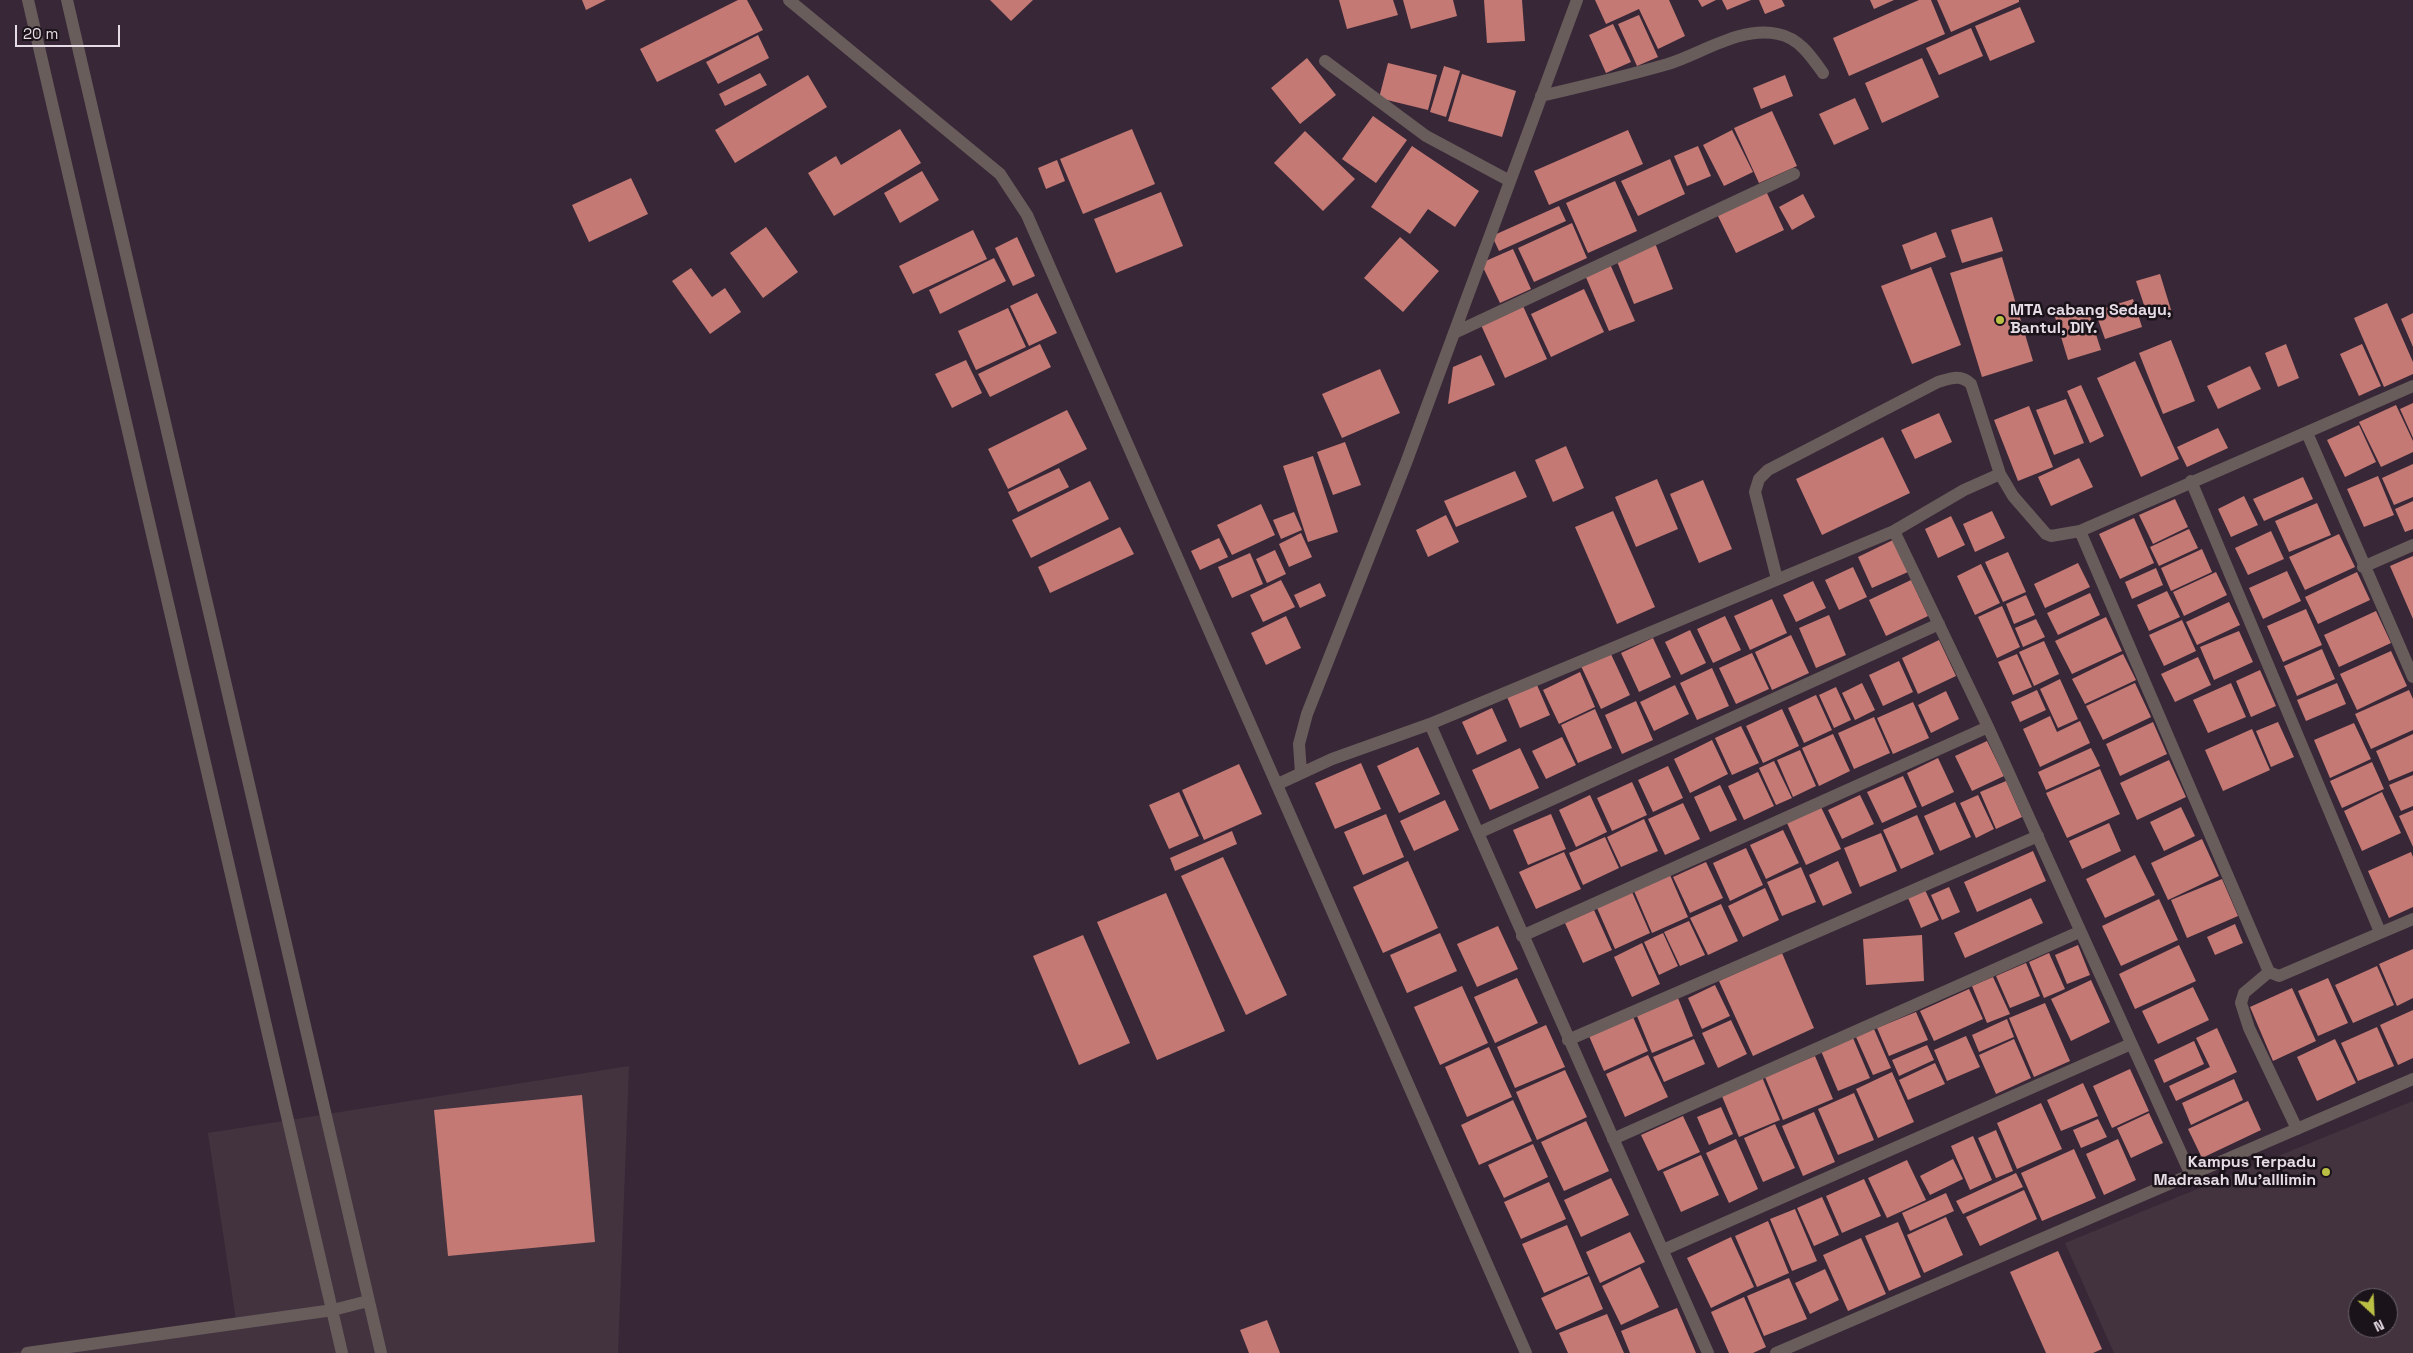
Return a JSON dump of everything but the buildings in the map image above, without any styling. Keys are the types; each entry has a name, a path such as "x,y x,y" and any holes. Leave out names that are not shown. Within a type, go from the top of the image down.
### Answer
{"street":[{"path":"28,0 342,1353"},
{"path":"67,0 381,1353"},
{"path":"790,0 1000,174 1028,215 1526,1353"},
{"path":"1301,773 1299,744 1307,714 1406,463 1577,0"},
{"path":"1542,96 1670,63 1728,40 1755,33 1779,34 1800,44 1823,73"},
{"path":"1325,61 1426,136 1510,181"},
{"path":"1454,333 1794,174"},
{"path":"1777,580 1755,492 1759,479 1768,470 1938,382 1956,377 1966,378 1971,384 2000,474 2013,496 2046,534 2051,536 2080,531 2191,481 2413,386"},
{"path":"2306,433 2413,678"},
{"path":"1278,784 1301,773 1430,724 1894,531 1964,490 2000,474"},
{"path":"2191,481 2380,932"},
{"path":"1894,531 1988,727 2079,932 2191,1175"},
{"path":"2080,531 2269,972 2278,976 2413,918"},
{"path":"2363,567 2413,545"},
{"path":"1478,833 1939,624"},
{"path":"1430,724 1522,936 1708,1353"},
{"path":"1522,936 1988,727"},
{"path":"1568,1040 2038,836"},
{"path":"1613,1138 2079,932"},
{"path":"2269,972 2244,994 2241,1002 2249,1028 2297,1129"},
{"path":"1663,1250 2131,1044"},
{"path":"1776,1353 2413,1079"},
{"path":"27,1353 332,1310 368,1301"}],"shaded area":[{"path":"629,1066 618,1353 8,1353 236,1320 208,1133"},
{"name":"Kampus Terpadu Madrasah Mu'alllimin","path":"2413,1101 2413,1353 2114,1353 2065,1243"}],"place":[{"name":"MTA cabang Sedayu, Bantul, DIY.","path":"2000,320"},
{"name":"Kampus Terpadu Madrasah Mu'alllimin","path":"2326,1172"}]}
